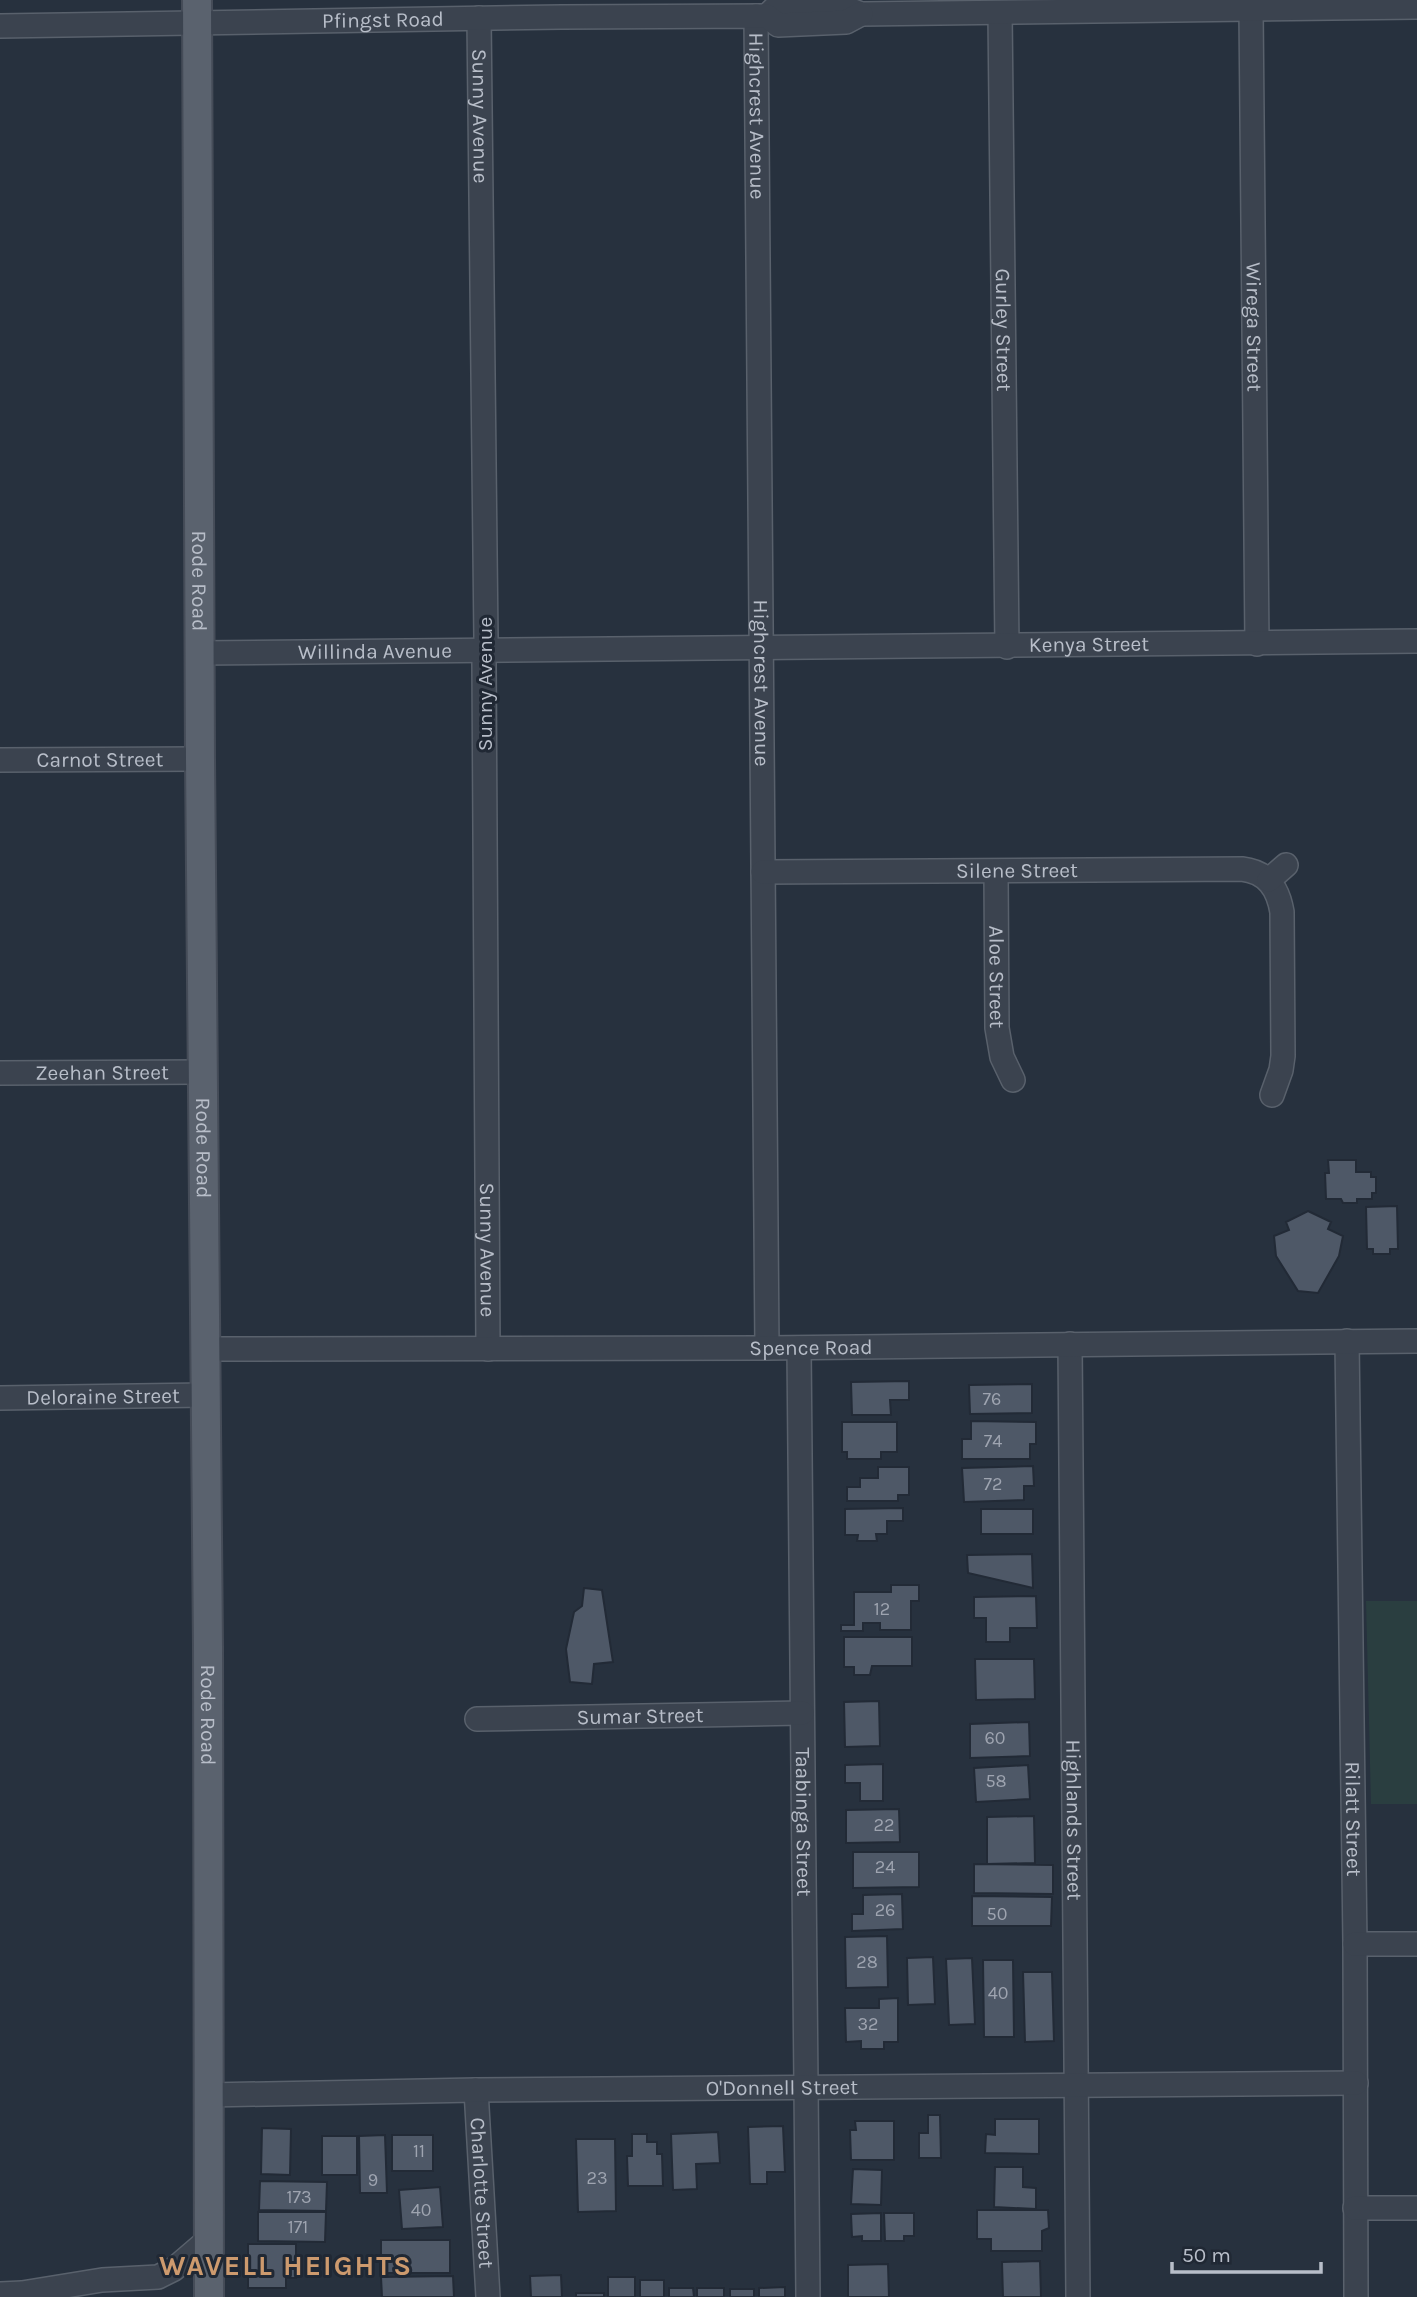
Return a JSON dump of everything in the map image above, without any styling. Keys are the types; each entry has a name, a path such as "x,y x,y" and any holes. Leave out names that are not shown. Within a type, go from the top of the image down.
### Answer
{"main road":[{"name":"Rode Road","path":"197,11 208,1647 209,2297"}],"street":[{"name":"Pfingst Road","path":"0,26 197,11 479,18 562,8 762,16 778,25 846,22 861,15 1000,13 1100,6 1251,10 1417,7"},
{"name":"Wirega Street","path":"1251,10 1257,644"},
{"name":"Gurley Street","path":"1000,13 1007,646"},
{"name":"Highcrest Avenue","path":"762,16 761,648 767,1348"},
{"name":"Sunny Avenue","path":"479,18 488,1349"},
{"name":"Kenya Street","path":"761,648 1417,641"},
{"name":"Willinda Avenue","path":"200,653 761,648"},
{"name":"Carnot Street","path":"0,760 200,759"},
{"name":"Silene Street","path":"763,872 1242,869 1261,874 1277,872 1282,912 1283,1056 1272,1095"},
{"name":"Aloe Street","path":"996,872 997,1028 1002,1057 1013,1080"},
{"name":"Zeehan Street","path":"0,1073 203,1072"},
{"name":"Rilatt Street","path":"1347,1341 1355,1944 1356,2297"},
{"name":"Spence Road","path":"205,1349 799,1348 1417,1341"},
{"name":"Highlands Street","path":"1070,1344 1078,2297"},
{"name":"Taabinga Street","path":"799,1348 808,2297"},
{"name":"Deloraine Street","path":"0,1398 205,1395"},
{"name":"Sumar Street","path":"477,1719 802,1713"},
{"path":"1355,1944 1417,1944"},
{"name":"O'Donnell Street","path":"208,2095 476,2090 1356,2083"},
{"name":"Charlotte Street","path":"476,2090 488,2297"},
{"path":"1355,2208 1417,2208"},
{"path":"11,2293 102,2280 158,2277 174,2269 209,2239"},
{"path":"11,2293 58,2297"}],"green space":[{"path":"1366,1601 1417,1601 1417,1804 1371,1804"}],"building":[{"path":"1328,1160 1356,1160 1356,1172 1371,1172 1371,1177 1376,1177 1376,1193 1372,1193 1372,1199 1343,1203 1341,1199 1326,1199 1325,1173 1329,1173"},
{"path":"1397,1206 1398,1249 1390,1249 1390,1254 1373,1254 1373,1249 1367,1249 1366,1207"},
{"path":"1308,1211 1331,1222 1328,1229 1343,1236 1339,1256 1318,1293 1298,1291 1276,1256 1274,1236 1289,1230 1286,1222"},
{"path":"909,1381 909,1400 890,1400 891,1415 852,1415 851,1382"},
{"path":"1032,1384 1032,1413 970,1414 969,1385"},
{"path":"971,1421 1036,1422 1036,1444 1030,1444 1030,1459 962,1459 962,1439 971,1439"},
{"path":"842,1422 897,1422 897,1452 881,1452 881,1459 847,1459 847,1452 842,1452"},
{"path":"1033,1466 1034,1486 1024,1486 1024,1500 964,1502 962,1468"},
{"path":"878,1467 909,1467 909,1495 898,1495 898,1501 847,1501 847,1487 860,1487 860,1478 878,1478"},
{"path":"903,1508 903,1521 887,1521 887,1534 876,1534 877,1541 857,1541 858,1535 845,1535 845,1509"},
{"path":"981,1509 1033,1509 1033,1534 981,1534"},
{"path":"1032,1554 1033,1588 968,1573 967,1555"},
{"path":"891,1585 919,1585 919,1601 911,1601 911,1630 880,1630 880,1623 863,1623 863,1631 841,1631 841,1625 854,1625 854,1592 891,1592"},
{"path":"584,1588 602,1590 613,1662 594,1664 592,1684 570,1682 566,1649 574,1612 582,1606"},
{"path":"1036,1596 1037,1628 1010,1628 1010,1642 986,1642 986,1618 974,1618 974,1597"},
{"path":"844,1637 912,1637 912,1666 872,1666 870,1675 854,1675 854,1667 844,1667"},
{"path":"975,1659 1034,1659 1035,1699 976,1700"},
{"path":"879,1701 880,1746 845,1747 844,1702"},
{"path":"1029,1722 1030,1756 970,1758 970,1724"},
{"path":"883,1764 883,1801 860,1801 860,1783 845,1783 845,1765"},
{"path":"1028,1765 1030,1799 976,1802 974,1768"},
{"path":"899,1809 900,1842 846,1843 846,1810"},
{"path":"1034,1816 1035,1863 987,1864 987,1817"},
{"path":"853,1852 919,1852 919,1887 853,1888"},
{"path":"974,1864 1053,1865 1053,1894 974,1893"},
{"path":"902,1894 903,1929 852,1931 852,1914 863,1914 863,1895"},
{"path":"972,1896 1052,1897 1051,1926 972,1926"},
{"path":"887,1936 888,1987 846,1988 845,1937"},
{"path":"933,1957 935,2004 908,2005 907,1958"},
{"path":"972,1958 975,2024 949,2025 946,1959"},
{"path":"983,1960 1013,1960 1014,2037 984,2037"},
{"path":"1023,1972 1052,1972 1054,2041 1025,2042"},
{"path":"898,1998 898,2042 884,2042 884,2049 861,2049 861,2041 846,2042 845,2008 879,2008 879,1999"},
{"path":"928,2115 940,2115 941,2158 919,2158 919,2133 928,2133"},
{"path":"995,2119 1039,2119 1039,2154 985,2153 986,2134 995,2135"},
{"path":"855,2121 894,2121 894,2160 851,2160 850,2130 856,2130"},
{"path":"783,2126 785,2172 767,2172 767,2184 750,2184 748,2127"},
{"path":"262,2128 291,2129 290,2175 261,2174"},
{"path":"718,2132 720,2163 696,2164 697,2189 673,2190 671,2134"},
{"path":"632,2134 647,2134 647,2142 657,2142 657,2154 662,2154 663,2186 628,2186 627,2156 632,2156"},
{"path":"385,2135 387,2193 360,2193 359,2136"},
{"path":"392,2135 433,2135 433,2171 392,2171"},
{"path":"322,2136 357,2136 357,2175 322,2175"},
{"path":"576,2139 615,2139 616,2211 578,2212"},
{"path":"995,2167 1023,2167 1023,2187 1036,2188 1036,2209 994,2207"},
{"path":"853,2169 882,2170 881,2205 851,2204"},
{"path":"260,2181 327,2182 326,2211 259,2210"},
{"path":"440,2187 443,2227 402,2229 399,2190"},
{"path":"977,2210 1048,2210 1049,2228 1042,2231 1042,2251 991,2251 991,2239 977,2239"},
{"path":"258,2212 326,2212 325,2242 258,2241"},
{"path":"881,2213 881,2241 862,2241 862,2236 852,2237 851,2214"},
{"path":"884,2213 914,2213 914,2236 904,2236 904,2241 885,2241"},
{"path":"381,2240 450,2240 450,2273 381,2273"},
{"path":"248,2244 296,2244 296,2278 286,2278 286,2288 248,2288"},
{"path":"1040,2261 1041,2297 1003,2297 1002,2262"},
{"path":"888,2264 889,2297 848,2297 848,2265"},
{"path":"561,2275 562,2297 531,2297 530,2276"},
{"path":"453,2276 454,2297 382,2297 381,2277"},
{"path":"608,2277 635,2277 635,2297 608,2297"},
{"path":"640,2280 664,2280 664,2297 640,2297"},
{"path":"785,2287 785,2297 759,2297 759,2288"},
{"path":"669,2288 693,2288 694,2297 669,2297"},
{"path":"697,2288 724,2288 724,2297 697,2297"},
{"path":"730,2289 754,2289 754,2297 730,2297"},
{"path":"576,2293 604,2293 604,2297 576,2297"}],"district":[{"name":"WAVELL HEIGHTS","path":"286,2265"}]}
